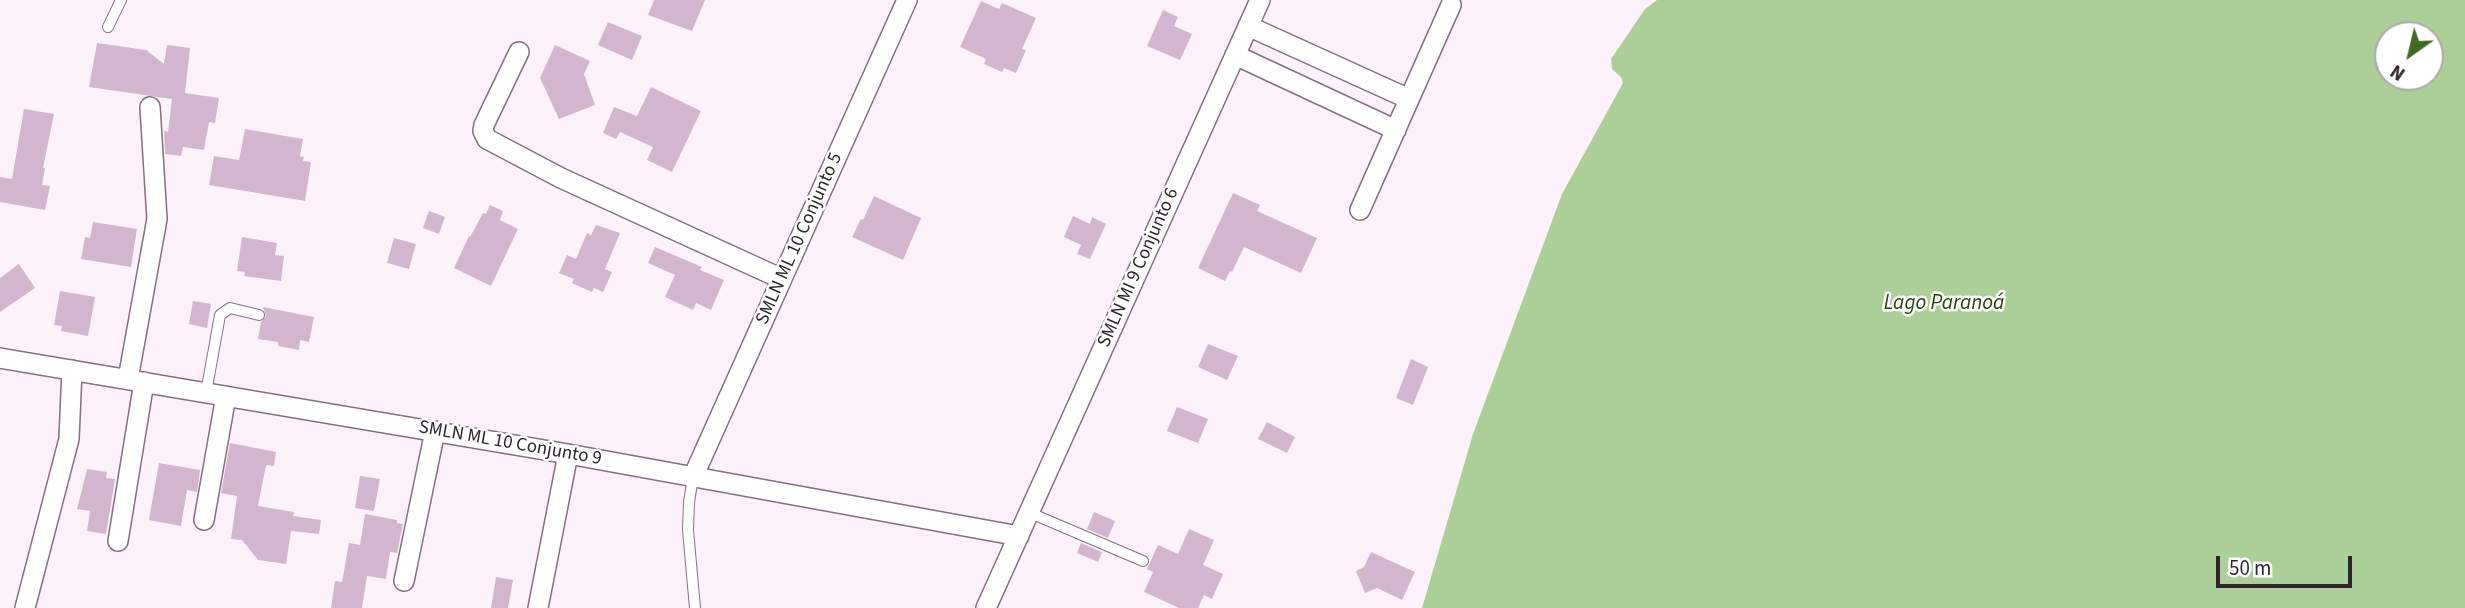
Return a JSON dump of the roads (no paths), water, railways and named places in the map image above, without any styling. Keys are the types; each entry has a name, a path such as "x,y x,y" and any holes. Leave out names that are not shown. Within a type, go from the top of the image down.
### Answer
{"street":[{"name":"SMLN ML 10 Conjunto 5","path":"693,477 907,0"},
{"name":"SMLN MI 9 Conjunto 6","path":"986,608 1260,0"},
{"path":"1360,210 1451,5"},
{"path":"1248,26 1409,99"},
{"path":"519,52 484,125 483,131 488,139 561,178 782,279"},
{"path":"1236,55 1396,130"},
{"path":"118,541 157,219 150,107"},
{"name":"SMLN ML 10 Conjunto 9","path":"0,358 568,454 1020,536"},
{"path":"25,608 69,439 72,370"},
{"path":"204,520 226,396"},
{"path":"404,580 435,431"},
{"path":"538,608 568,454"}],"lane":[{"path":"108,27 121,0"},
{"path":"206,393 220,315 230,308 259,315"},
{"path":"693,477 688,530 695,608"},
{"path":"1028,512 1143,561"}],"water":[{"name":"Lago Paranoá","path":"1657,0 2465,0 2465,608 1422,608 1473,434 1562,194 1623,83 1621,77 1612,69 1611,59 1645,9"}]}
